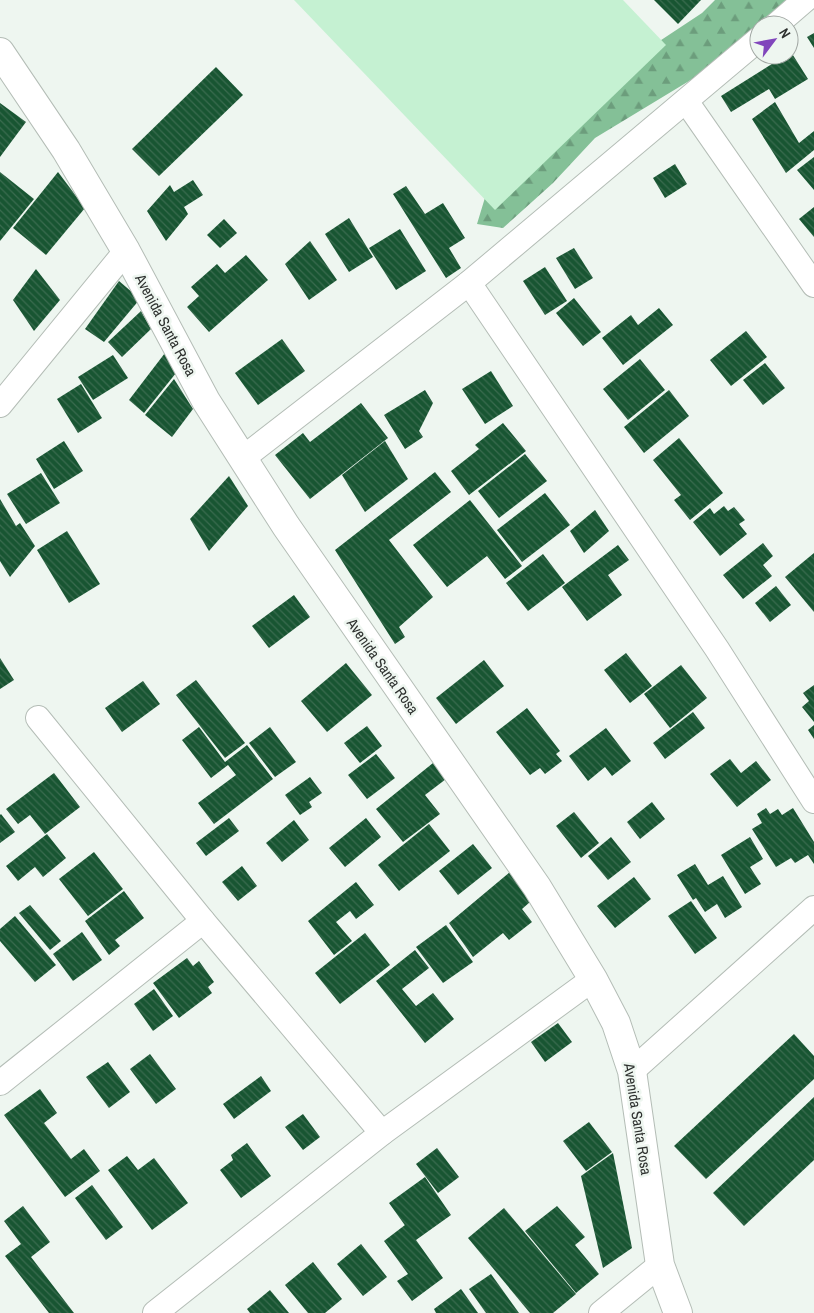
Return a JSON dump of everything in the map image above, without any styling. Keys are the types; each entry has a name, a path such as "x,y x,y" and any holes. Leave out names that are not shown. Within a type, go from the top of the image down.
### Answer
{"main road":[{"name":"Avenida Santa Rosa","path":"0,52 66,150 126,251 206,401 286,526 537,887 593,979 616,1023 632,1071 660,1265 678,1313"}],"street":[{"path":"788,15 805,0"},
{"path":"244,458 469,283 749,47"},
{"path":"686,100 814,285"},
{"path":"0,405 126,251"},
{"path":"469,283 717,649 814,801"},
{"path":"38,718 203,921 382,1133"},
{"path":"632,1071 814,908"},
{"path":"0,1083 203,921"},
{"path":"155,1313 382,1133 593,979"},
{"path":"601,1313 660,1265"}],"green space":[{"path":"294,0 623,0 666,45 495,210"},
{"path":"715,0 791,0 775,15 749,15 749,37 694,78 595,138 553,183 503,228 477,224 487,191 640,54 702,13"}],"building":[{"path":"654,0 701,0 678,24"},
{"path":"814,33 814,48 807,37"},
{"path":"770,65 799,65 808,79 775,99 769,89 731,112 721,96"},
{"path":"216,67 243,95 159,176 132,149"},
{"path":"775,102 799,143 814,131 814,150 786,173 752,119"},
{"path":"0,103 26,122 0,157"},
{"path":"814,157 814,190 797,170"},
{"path":"675,164 687,184 665,198 653,178"},
{"path":"0,172 34,199 0,241"},
{"path":"58,172 85,208 46,255 13,228"},
{"path":"193,180 203,195 184,207 188,214 166,241 147,211 170,185 174,192"},
{"path":"406,186 425,214 443,203 465,238 449,248 461,268 446,278 393,194"},
{"path":"814,207 814,237 799,219"},
{"path":"349,218 373,257 349,272 325,234"},
{"path":"224,219 237,233 220,248 207,235"},
{"path":"400,229 426,271 396,290 369,248"},
{"path":"310,241 337,280 309,300 285,264"},
{"path":"574,248 593,278 575,289 556,258"},
{"path":"246,255 268,280 209,332 187,307 199,296 191,287 217,264 225,273"},
{"path":"545,267 567,301 545,315 523,281"},
{"path":"36,269 60,300 34,331 13,300"},
{"path":"119,281 140,299 104,342 85,329"},
{"path":"574,298 601,332 583,346 556,313"},
{"path":"659,308 673,325 623,365 602,338 631,315 638,325"},
{"path":"141,311 151,329 122,357 108,342"},
{"path":"746,331 767,357 731,386 710,360"},
{"path":"282,339 305,371 258,405 235,373"},
{"path":"165,353 176,373 144,413 129,400"},
{"path":"113,355 128,378 93,400 78,377"},
{"path":"640,359 665,390 628,420 603,389"},
{"path":"765,363 785,388 763,405 743,380"},
{"path":"491,371 513,406 485,424 462,389"},
{"path":"174,379 193,409 172,437 145,415"},
{"path":"81,384 102,418 78,433 57,399"},
{"path":"425,390 433,403 419,431 423,437 405,449 384,415"},
{"path":"669,390 689,416 644,453 624,427"},
{"path":"361,403 388,438 310,499 275,455 303,433 310,442"},
{"path":"503,423 526,451 469,495 451,471 479,449 475,445"},
{"path":"679,438 723,493 690,520 674,500 681,495 653,460"},
{"path":"64,441 83,471 54,489 36,459"},
{"path":"385,441 408,479 365,512 342,475"},
{"path":"525,454 547,481 499,518 478,491"},
{"path":"435,472 451,492 389,540 433,597 399,627 405,637 395,644 335,550"},
{"path":"41,473 60,503 26,524 7,494"},
{"path":"229,476 248,506 209,551 190,519"},
{"path":"545,493 570,525 522,562 497,530"},
{"path":"0,499 16,526 20,523 35,546 10,577 0,561"},
{"path":"470,500 522,566 505,579 487,556 447,587 413,545"},
{"path":"724,506 728,511 734,507 745,520 739,524 747,534 720,556 693,522 710,508 714,514"},
{"path":"595,510 609,531 584,553 570,531"},
{"path":"67,531 100,584 69,603 37,550"},
{"path":"763,543 773,556 763,565 772,576 743,599 723,575"},
{"path":"618,545 629,560 608,575 622,595 587,621 562,587"},
{"path":"814,553 814,612 785,577"},
{"path":"543,554 565,583 528,611 506,583"},
{"path":"776,586 791,605 770,622 755,603"},
{"path":"294,595 310,617 269,648 252,626"},
{"path":"626,653 652,686 630,703 604,670"},
{"path":"0,658 14,680 0,689"},
{"path":"484,660 504,686 456,724 436,698"},
{"path":"346,663 372,695 327,732 301,701"},
{"path":"681,665 707,698 670,728 644,694"},
{"path":"196,680 245,743 225,758 176,695"},
{"path":"143,681 160,704 122,732 105,708"},
{"path":"814,685 814,722 802,707 809,701 803,693"},
{"path":"527,708 560,751 556,754 562,761 545,774 540,768 530,775 496,732"},
{"path":"693,712 705,728 665,759 653,743"},
{"path":"814,725 814,739 808,730"},
{"path":"367,726 382,746 360,763 344,743"},
{"path":"199,727 225,762 247,745 273,779 214,824 198,803 236,775 228,765 211,778 182,740"},
{"path":"270,727 296,762 275,777 249,743"},
{"path":"606,728 631,761 612,776 605,767 588,781 569,756"},
{"path":"376,754 395,778 367,799 348,775"},
{"path":"730,759 741,773 756,761 771,780 737,807 710,774"},
{"path":"433,763 446,779 425,795 440,814 403,842 376,809"},
{"path":"54,773 80,807 45,834 30,815 18,824 6,809"},
{"path":"310,777 322,793 309,802 312,807 300,815 285,795"},
{"path":"652,802 665,819 640,839 627,822"},
{"path":"766,808 770,814 778,809 782,815 793,808 814,842 814,864 808,855 795,863 791,858 776,867 752,829 762,823 757,814"},
{"path":"574,812 599,843 581,858 556,826"},
{"path":"0,815 15,832 0,843"},
{"path":"229,818 239,831 206,856 196,843"},
{"path":"366,818 381,837 345,867 329,848"},
{"path":"294,820 309,840 282,862 266,843"},
{"path":"429,824 450,851 399,891 378,865"},
{"path":"47,834 66,858 43,877 35,867 18,881 6,866"},
{"path":"611,837 631,862 608,880 588,856"},
{"path":"750,837 763,859 750,867 761,884 745,894 721,855"},
{"path":"473,844 492,868 458,895 439,871"},
{"path":"94,852 123,889 88,916 59,879"},
{"path":"695,864 708,885 723,876 742,907 725,918 717,904 705,912 696,898 693,900 677,875"},
{"path":"242,866 257,886 238,901 222,882"},
{"path":"510,872 530,902 522,909 532,922 509,940 503,933 473,957 449,923"},
{"path":"634,877 651,899 615,928 597,906"},
{"path":"356,882 374,905 356,919 350,911 336,922 352,941 334,955 308,921"},
{"path":"124,891 144,918 115,940 120,946 109,955 85,921"},
{"path":"691,901 717,938 695,954 668,916"},
{"path":"30,905 61,941 50,950 19,913"},
{"path":"15,916 56,965 35,982 0,941 0,929"},
{"path":"446,925 473,962 443,983 416,947"},
{"path":"82,932 102,960 73,981 53,954"},
{"path":"365,933 390,965 340,1004 315,973"},
{"path":"415,950 429,968 402,989 416,1006 433,993 454,1019 425,1043 376,981"},
{"path":"187,958 193,966 199,961 214,982 208,987 212,993 179,1018 153,983"},
{"path":"154,989 173,1016 153,1031 134,1004"},
{"path":"558,1023 572,1042 545,1062 531,1042"},
{"path":"794,1034 814,1056 814,1079 706,1179 674,1146"},
{"path":"150,1054 176,1089 156,1104 130,1069"},
{"path":"108,1062 130,1092 109,1108 86,1077"},
{"path":"261,1076 271,1091 234,1119 223,1104"},
{"path":"40,1089 57,1113 44,1123 71,1159 84,1149 100,1171 65,1197 4,1115"},
{"path":"814,1097 814,1160 744,1226 713,1193"},
{"path":"303,1114 320,1137 303,1150 285,1127"},
{"path":"589,1122 612,1152 586,1171 563,1141"},
{"path":"247,1143 271,1176 241,1198 220,1170 233,1160 231,1155"},
{"path":"437,1148 459,1177 438,1193 416,1164"},
{"path":"613,1153 632,1248 603,1268 581,1176"},
{"path":"127,1156 138,1170 154,1158 188,1203 152,1230 108,1170"},
{"path":"425,1177 451,1215 416,1240 443,1278 412,1301 397,1281 408,1274 384,1241 405,1225 389,1203"},
{"path":"92,1185 123,1227 106,1240 75,1198"},
{"path":"23,1206 50,1242 31,1257 74,1313 49,1313 5,1256 21,1244 4,1221"},
{"path":"557,1206 585,1237 575,1245 599,1274 576,1293 525,1231"},
{"path":"504,1208 576,1294 553,1313 530,1313 468,1238"},
{"path":"361,1244 387,1277 363,1296 337,1264"},
{"path":"313,1262 342,1299 325,1313 308,1313 285,1285"},
{"path":"491,1274 519,1313 486,1313 469,1289"},
{"path":"461,1289 478,1313 436,1313 434,1309"},
{"path":"270,1290 289,1313 250,1313 247,1309"}]}
